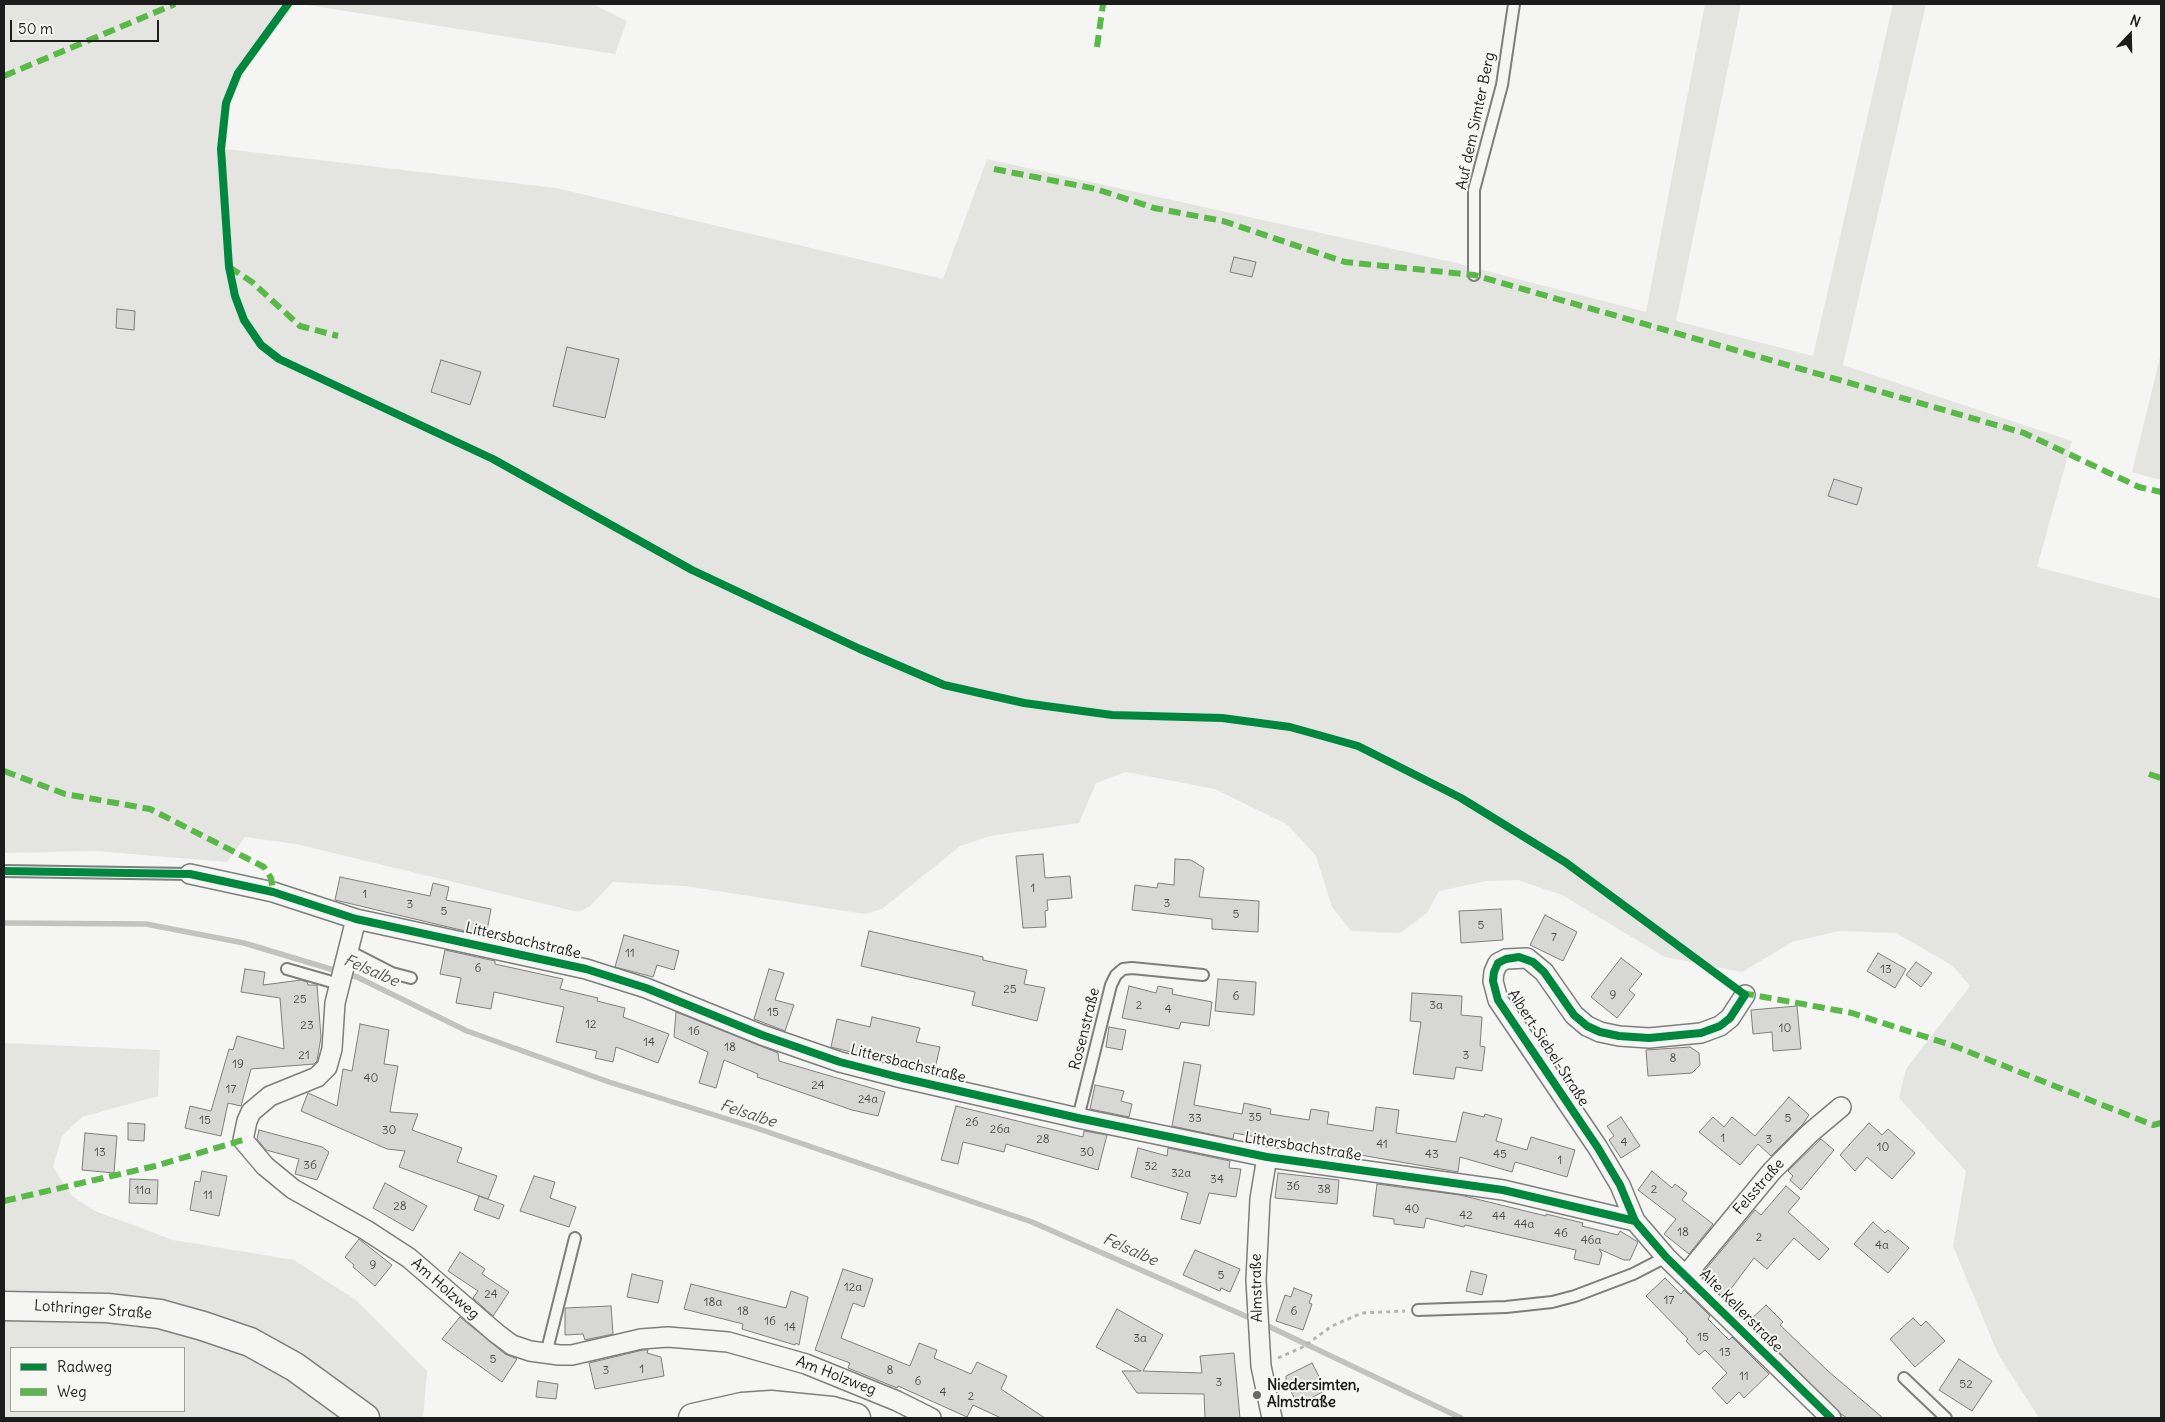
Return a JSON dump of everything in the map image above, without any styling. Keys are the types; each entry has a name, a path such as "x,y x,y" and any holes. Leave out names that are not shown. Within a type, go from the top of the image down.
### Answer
{"main road":[{"name":"Lothringer Straße","path":"4,1306 107,1308 160,1314 203,1326 250,1342 296,1366 365,1418"},
{"path":"693,1418 742,1407 772,1404 832,1411 856,1418"}],"street":[{"name":"Littersbachstraße","path":"190,874 273,892 356,919 586,969 646,988 762,1035 840,1062 902,1078 1078,1118 1267,1157 1503,1190 1635,1221"},
{"name":"Am Holzweg","path":"356,919 334,1003 332,1049 327,1067 317,1077 286,1088 258,1105 246,1121 243,1140 265,1166 293,1189 366,1230 409,1258 496,1333 512,1344 546,1354 572,1354 641,1339 668,1337 728,1342 806,1364 881,1394 931,1418"},
{"name":"Albert-Siebel-Straße","path":"1635,1221 1620,1185 1598,1148 1498,1000 1494,972 1498,964 1506,959 1526,958 1544,972 1574,1015 1587,1026 1600,1032 1619,1036 1650,1038 1701,1032 1720,1026 1730,1018 1745,995"},
{"name":"Felsstraße","path":"1686,1275 1772,1171 1810,1133 1841,1107"},
{"name":"Almstraße","path":"1267,1157 1257,1232 1256,1310 1261,1366 1272,1418"},
{"name":"Alte Kellerstraße","path":"1635,1221 1666,1257 1831,1418"}],"lane":[{"name":"Auf dem Simter Berg","path":"1474,275 1474,190 1502,85 1514,4"},
{"path":"4,871 190,874"},
{"path":"346,954 411,978"},
{"name":"Rosenstraße","path":"1078,1118 1111,985 1116,975 1123,969 1132,968 1203,975"},
{"path":"287,969 339,982"},
{"path":"546,1354 575,1238"},
{"path":"1418,1310 1506,1307 1552,1302 1575,1296 1625,1277 1666,1257"},
{"path":"1904,1378 1946,1418"}],"path":[{"path":"1261,1366 1303,1346 1309,1340 1332,1326 1362,1314 1418,1310"}],"shaded area":[{"path":"4,4 295,4 246,69 230,104 226,149 556,188 943,279 987,159 1452,262 1646,312 1705,4 1741,4 1676,321 1813,356 1893,4 1926,4 1843,365 2072,441 2037,567 2161,599 2161,1418 2039,1418 1998,1354 1953,1246 1966,1171 1899,1098 1906,1069 1970,986 1953,966 1896,933 1839,931 1792,942 1742,972 1665,957 1562,895 1518,880 1486,881 1439,891 1427,913 1400,933 1351,931 1332,907 1316,856 1288,825 1215,789 1126,772 1096,783 1079,823 990,836 960,846 882,909 865,914 685,886 613,882 589,907 578,912 296,844 245,837 227,862 95,851 4,853"},
{"path":"302,4 593,4 627,21 615,54"},
{"path":"2161,353 2161,480 2132,472"},
{"path":"4,1043 160,1050 158,1096 82,1117 62,1136 53,1167 72,1196 95,1211 173,1240 294,1260 356,1300 427,1371 423,1418 4,1418"}],"building":[{"path":"1234,257 1256,262 1252,277 1230,272"},
{"path":"117,309 135,311 134,330 116,328"},
{"path":"567,347 619,359 605,418 553,406"},
{"path":"441,360 481,372 470,405 431,392"},
{"path":"1834,479 1862,488 1857,505 1828,496"},
{"path":"1043,854 1045,878 1070,876 1072,898 1047,900 1048,910 1045,911 1046,927 1023,928 1016,856"},
{"path":"1175,859 1191,860 1204,868 1199,897 1259,901 1258,932 1212,929 1212,919 1132,910 1135,885 1157,888 1158,883 1174,885"},
{"path":"340,877 430,896 433,883 449,887 446,900 491,909 486,936 335,900"},
{"path":"1501,909 1503,940 1461,943 1459,911"},
{"path":"1545,915 1577,932 1563,961 1530,945"},
{"path":"869,931 983,957 983,960 1027,970 1024,984 1045,988 1037,1021 972,1005 975,992 861,966"},
{"path":"624,935 679,951 674,970 657,965 653,977 615,967"},
{"path":"445,950 495,961 495,964 563,979 560,989 598,998 597,1001 625,1008 623,1017 669,1034 658,1063 616,1047 613,1062 595,1058 597,1051 556,1042 564,1007 494,992 491,1009 456,1003 461,978 440,974"},
{"path":"1878,953 1906,969 1895,988 1867,971"},
{"path":"1621,958 1642,974 1629,990 1635,995 1617,1018 1591,997"},
{"path":"1916,962 1932,973 1921,987 1906,975"},
{"path":"245,969 265,972 263,985 301,980 307,982 308,985 317,985 321,1037 317,1061 314,1064 251,1069 241,1106 228,1103 221,1136 185,1128 190,1106 211,1111 229,1049 233,1050 237,1036 284,1049 280,998 241,992"},
{"path":"769,969 784,973 775,1000 794,1005 785,1031 754,1019"},
{"path":"1218,979 1256,982 1254,1015 1215,1011"},
{"path":"1129,986 1156,993 1158,986 1173,989 1172,994 1212,1002 1209,1026 1181,1022 1179,1029 1122,1018"},
{"path":"1412,993 1462,996 1461,1015 1482,1017 1480,1046 1485,1047 1482,1071 1456,1067 1454,1079 1413,1074 1421,1022 1410,1021"},
{"path":"1797,1006 1801,1049 1773,1051 1772,1032 1753,1034 1751,1010"},
{"path":"676,1012 778,1053 779,1061 885,1092 878,1116 852,1110 757,1077 758,1074 724,1060 716,1088 699,1083 708,1052 674,1037"},
{"path":"872,1017 920,1028 916,1042 940,1047 934,1073 831,1047 837,1019 870,1027"},
{"path":"360,1024 389,1030 384,1064 398,1066 390,1112 418,1114 412,1130 462,1148 457,1162 497,1176 488,1199 399,1167 405,1151 387,1149 301,1111 308,1093 337,1106 343,1069 352,1071"},
{"path":"1109,1027 1126,1030 1122,1050 1106,1047"},
{"path":"1690,1047 1699,1053 1700,1065 1692,1073 1648,1076 1646,1050"},
{"path":"1184,1062 1201,1065 1194,1105 1242,1114 1244,1103 1271,1109 1270,1114 1309,1120 1311,1109 1329,1112 1327,1124 1373,1131 1376,1107 1399,1110 1396,1133 1456,1142 1463,1112 1484,1117 1485,1114 1502,1119 1496,1141 1527,1150 1531,1137 1575,1150 1567,1177 1515,1162 1512,1172 1460,1157 1458,1172 1234,1133 1233,1139 1172,1126"},
{"path":"1095,1085 1124,1091 1121,1101 1132,1104 1129,1117 1090,1109"},
{"path":"1789,1097 1809,1115 1803,1124 1771,1156 1758,1144 1740,1165 1699,1132 1713,1117 1724,1127 1732,1117 1755,1136"},
{"path":"956,1106 1083,1137 1084,1131 1107,1135 1098,1170 1006,1144 1004,1152 963,1142 958,1164 941,1160"},
{"path":"1621,1117 1640,1146 1621,1158 1609,1140 1614,1136 1607,1126"},
{"path":"128,1123 145,1124 144,1141 128,1140"},
{"path":"1869,1123 1882,1135 1888,1129 1915,1153 1892,1179 1867,1157 1855,1171 1840,1155"},
{"path":"259,1130 322,1147 329,1152 317,1180 295,1174 299,1159 266,1150 257,1139"},
{"path":"85,1133 117,1136 114,1173 82,1170"},
{"path":"1821,1139 1834,1150 1801,1190 1790,1180 1793,1176 1788,1171"},
{"path":"1138,1148 1167,1156 1168,1148 1230,1161 1229,1168 1241,1169 1236,1197 1209,1193 1200,1224 1181,1219 1188,1193 1131,1177"},
{"path":"202,1171 227,1176 219,1216 190,1210 195,1181 200,1182"},
{"path":"1652,1171 1672,1188 1675,1184 1687,1193 1682,1200 1713,1224 1689,1254 1664,1234 1676,1219 1638,1190"},
{"path":"1278,1173 1339,1180 1337,1204 1275,1198"},
{"path":"534,1176 555,1182 550,1198 576,1207 569,1227 520,1211"},
{"path":"130,1179 158,1180 157,1204 129,1203"},
{"path":"385,1183 427,1206 413,1231 373,1208"},
{"path":"1377,1184 1460,1195 1546,1216 1546,1214 1583,1223 1582,1226 1618,1235 1620,1231 1638,1242 1630,1260 1624,1260 1599,1249 1602,1254 1599,1265 1574,1259 1576,1250 1465,1225 1464,1227 1426,1218 1424,1228 1394,1224 1394,1219 1373,1216"},
{"path":"1786,1186 1800,1198 1788,1212 1829,1249 1819,1260 1794,1238 1767,1269 1754,1258 1724,1298 1701,1275 1755,1210 1761,1215"},
{"path":"479,1196 504,1205 499,1219 474,1210"},
{"path":"1873,1222 1885,1233 1888,1230 1909,1248 1888,1273 1854,1244"},
{"path":"359,1239 392,1265 375,1286 353,1267 354,1265 345,1257"},
{"path":"1195,1250 1240,1269 1230,1292 1221,1288 1220,1291 1183,1275"},
{"path":"460,1252 485,1269 482,1274 509,1292 493,1316 473,1298 478,1291 448,1271"},
{"path":"843,1269 873,1279 864,1307 853,1303 841,1338 910,1366 919,1343 937,1350 934,1358 971,1374 977,1362 1007,1376 1001,1389 1045,1418 1001,1418 973,1405 967,1417 898,1386 897,1388 848,1368 850,1363 815,1350"},
{"path":"1471,1271 1487,1275 1482,1295 1466,1291"},
{"path":"632,1274 663,1281 658,1303 627,1297"},
{"path":"1665,1278 1681,1294 1684,1290 1710,1316 1708,1319 1729,1340 1732,1337 1769,1374 1744,1398 1739,1392 1727,1404 1712,1388 1727,1373 1705,1350 1699,1355 1686,1341 1688,1339 1646,1296"},
{"path":"691,1284 786,1308 791,1291 808,1297 799,1345 742,1329 743,1324 684,1309"},
{"path":"1294,1288 1312,1295 1309,1303 1312,1304 1303,1330 1276,1321 1285,1295 1291,1297"},
{"path":"1766,1305 1783,1322 1780,1325 1828,1371 1883,1418 1847,1418 1841,1414 1748,1322"},
{"path":"611,1306 613,1334 585,1340 583,1334 565,1335 565,1308"},
{"path":"1117,1309 1163,1335 1143,1371 1202,1373 1200,1356 1234,1353 1240,1418 1205,1418 1204,1394 1137,1393 1122,1371 1141,1371 1096,1347"},
{"path":"460,1317 505,1354 517,1359 502,1382 442,1339"},
{"path":"1913,1318 1921,1326 1926,1321 1945,1341 1915,1367 1890,1339"},
{"path":"648,1350 647,1353 661,1357 664,1376 595,1389 589,1363"},
{"path":"1959,1359 1992,1381 1972,1411 1939,1390"},
{"path":"1312,1363 1326,1390 1298,1405 1286,1382 1286,1376"},
{"path":"538,1381 558,1384 556,1399 536,1397"}],"waterway":[{"name":"Felsalbe","path":"4,923 146,924 244,943 357,977 467,1031 609,1082 756,1128 1032,1222 1268,1326 1461,1418"}],"marked path":[{"path":"4,76 175,4"},
{"path":"1097,47 1103,4"},
{"path":"994,169 1096,189 1154,208 1223,221 1345,262 1474,275 2024,433 2139,487 2161,492"},
{"path":"229,267 252,282 300,326 338,336"},
{"path":"4,771 65,794 150,809 264,867 271,878 273,892"},
{"path":"2149,774 2161,778"},
{"path":"1742,993 1852,1013 1954,1046 2153,1125 2161,1123"},
{"path":"4,1201 155,1166 243,1140"}],"cycle path":[{"path":"288,4 238,73 226,103 221,149 229,267 235,296 244,320 261,345 279,359 493,459 692,570 860,649 944,685 1024,703 1112,715 1222,718 1290,727 1358,746 1461,798 1565,862 1745,995 1730,1018 1720,1026 1701,1033 1649,1038 1619,1036 1600,1032 1587,1026 1574,1015 1544,972 1533,962 1519,957 1506,959 1498,963 1493,981 1498,1000 1598,1148 1620,1185 1635,1221 1666,1257 1831,1418"},
{"path":"4,871 190,874 273,892 356,919 586,969 646,988 762,1035 840,1062 902,1078 1078,1118 1267,1157 1503,1190 1635,1221"}],"place":[{"name":"Niedersimten, Almstraße","path":"1257,1395"}]}
